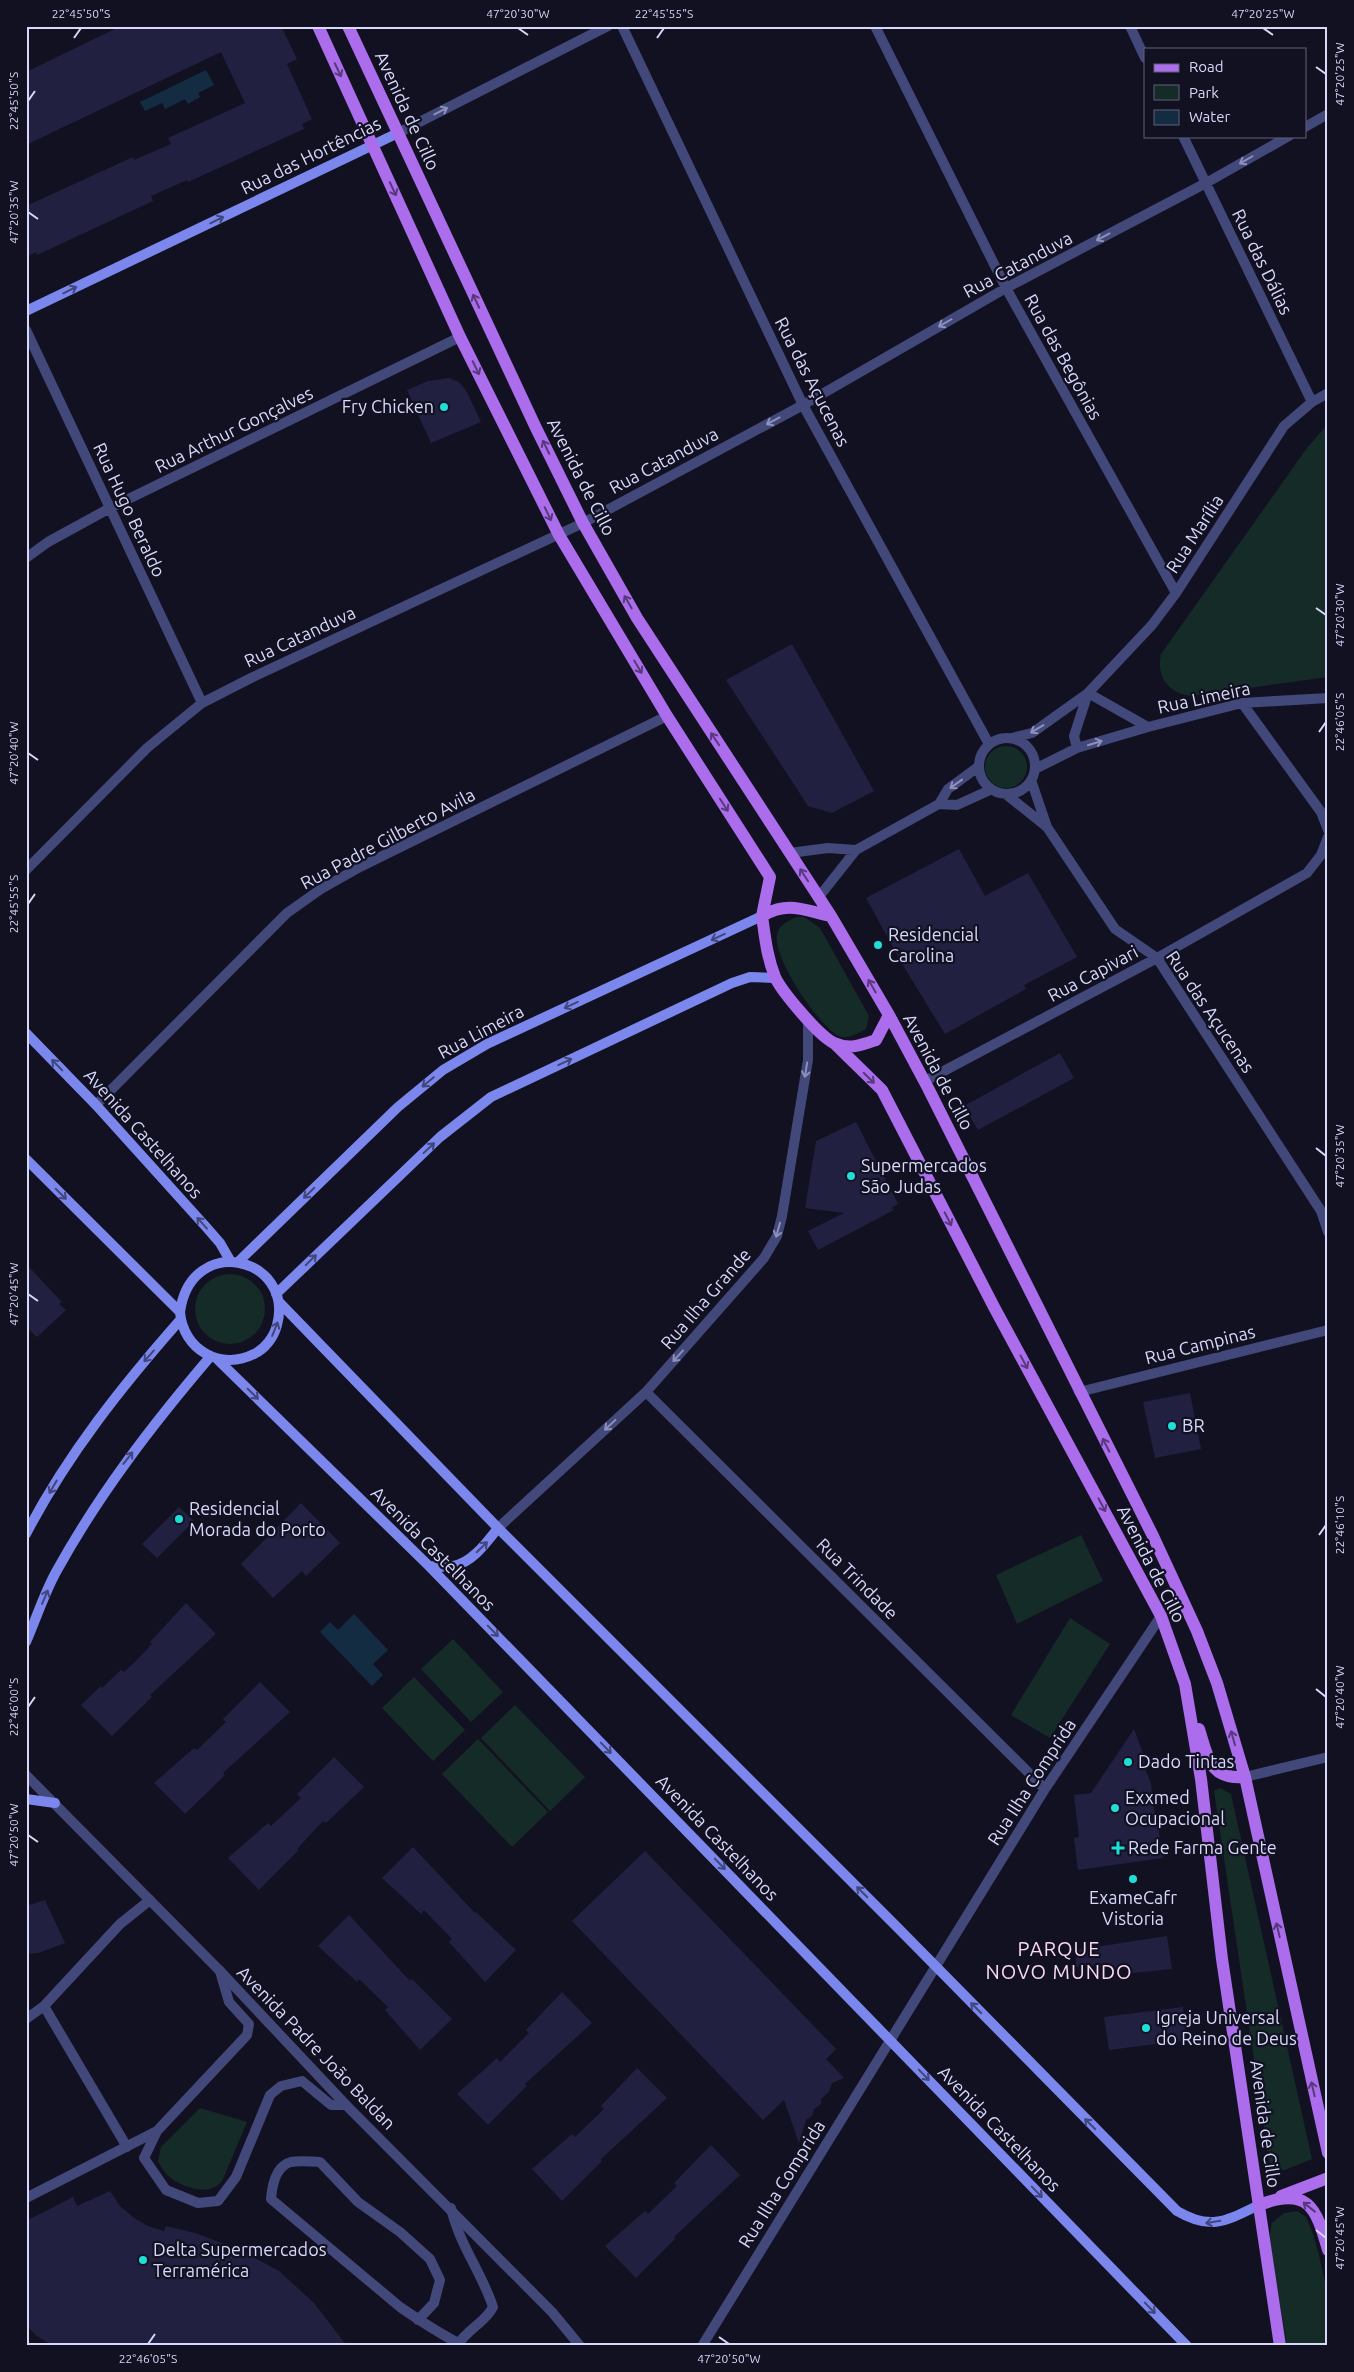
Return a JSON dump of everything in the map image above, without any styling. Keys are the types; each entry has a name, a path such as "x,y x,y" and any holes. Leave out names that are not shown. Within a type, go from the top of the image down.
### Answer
{"main road":[{"name":"Avenida de Cillo","path":"318,26 460,337 559,535 667,716 770,877 762,916 766,950 776,978 808,1021 834,1043 882,1090 994,1307 1161,1616 1185,1684 1201,1779 1222,1960 1280,2346"},
{"name":"Avenida de Cillo","path":"348,26 536,428 583,522 637,618 831,916 925,1081 1153,1536 1198,1631 1217,1682 1245,1777 1328,2153"},
{"name":"Rua das Hortências","path":"26,312 398,133"},
{"path":"762,916 783,907 831,916"},
{"name":"Rua Limeira","path":"235,1262 398,1107 443,1070 487,1044 762,916"},
{"path":"26,1642 55,1574 94,1507 122,1465 160,1415 214,1358 230,1361 245,1359 259,1352 270,1341 276,1329 279,1317 277,1298 346,1225 440,1137 491,1097 732,983 750,977 776,978"},
{"name":"Avenida de Cillo","path":"834,1043 858,1047 876,1040 888,1015"},
{"name":"Avenida Castelhanos","path":"26,1033 96,1105 235,1262"},
{"name":"Avenida Castelhanos","path":"26,1159 180,1316 190,1342 201,1352 214,1358 429,1566 1187,2346"},
{"path":"26,1534 65,1468 95,1424 122,1387 180,1316 182,1297 190,1283 199,1273 210,1266 235,1262 252,1267 265,1276 277,1298 498,1528 1177,2211 1200,2223 1213,2223 1233,2217 1328,2178"},
{"path":"429,1566 453,1566 464,1561 487,1543 498,1528"},
{"path":"1185,1684 1209,1760 1216,1770 1224,1776 1245,1777"},
{"path":"26,1799 55,1803"},
{"path":"1275,2199 1288,2197 1299,2200 1314,2210 1319,2218 1328,2250"}],"street":[{"name":"Rua das Hortências","path":"398,133 608,26"},
{"name":"Rua das Açucenas","path":"622,26 804,405 989,744"},
{"name":"Rua das Begônias","path":"875,26 1006,288 1176,593"},
{"path":"1130,26 1144,56"},
{"path":"1306,126 1328,114"},
{"name":"Rua das Dálias","path":"1184,138 1312,402"},
{"name":"Rua Catanduva","path":"26,870 147,748 202,703 251,678 559,535 804,405 1006,288 1206,183 1285,138"},
{"name":"Rua Hugo Beraldo","path":"26,330 202,703"},
{"name":"Rua Arthur Gonçalves","path":"26,558 48,542 110,508 460,337"},
{"name":"Rua Marília","path":"1012,738 1032,733 1088,693 1152,625 1176,593 1284,426 1312,402 1328,393"},
{"name":"Rua Marília","path":"1077,748 1074,736 1088,693"},
{"name":"Rua Limeira","path":"1088,693 1148,726"},
{"name":"Rua Limeira","path":"1035,770 1077,748 1148,726 1242,703 1328,698"},
{"path":"1242,703 1321,812 1328,830"},
{"name":"Rua Padre Gilberto Avila","path":"96,1105 287,913 321,889 360,867 667,716"},
{"path":"1004,738 1012,738 1020,741 1032,753 1035,770 1031,780 1024,789 1007,795 990,790 984,784 978,767 979,758 989,744 1004,738"},
{"path":"818,898 856,850 939,804 948,789 978,767"},
{"name":"Rua das Açucenas","path":"1031,780 1047,827 1115,929 1157,958 1321,1211 1328,1232"},
{"path":"939,804 957,805 990,790"},
{"name":"Rua das Açucenas","path":"1007,795 1047,827"},
{"name":"Rua Capivari","path":"925,1081 1157,958 1307,873 1321,855 1328,837"},
{"path":"790,853 828,848 856,850"},
{"name":"Rua Ilha Grande","path":"498,1528 646,1392 764,1258 777,1236 808,1060 808,1021"},
{"name":"Rua Campinas","path":"1080,1392 1328,1330"},
{"name":"Rua Trindade","path":"646,1392 1045,1789"},
{"name":"Rua Ilha Comprida","path":"702,2346 1045,1789 1161,1616"},
{"path":"1245,1777 1328,1757"},
{"name":"Avenida Padre João Baldan","path":"26,1775 220,1971 346,2105 451,2208 552,2312 580,2346"},
{"path":"26,2019 44,2006 120,1924 150,1900"},
{"path":"220,1971 229,2002 249,2024 247,2035 157,2131 144,2158 166,2190 198,2203 218,2201 236,2177 270,2095 281,2086 302,2081 331,2105 346,2105"},
{"path":"44,2006 127,2146"},
{"path":"26,2198 157,2131"},
{"path":"418,2320 434,2303 440,2280 430,2259 400,2232 358,2202 320,2162 290,2162 280,2170 272,2184 271,2199 400,2307 418,2320 457,2345 468,2332 488,2318 493,2307 489,2293 455,2227 451,2208"}],"green space":[{"path":"1328,424 1328,677 1192,696 1176,692 1170,688 1162,676 1160,670 1161,654 1307,448"},
{"path":"1006,746 1021,752 1027,767 1021,782 1006,788 991,782 985,767 991,752"},
{"path":"796,917 804,917 820,928 869,1016 866,1029 848,1037 837,1035 819,1018 798,989 782,959 777,935 782,926"},
{"path":"230,1274 249,1280 259,1290 265,1309 259,1328 249,1338 230,1344 211,1338 201,1328 195,1309 201,1290 211,1280"},
{"path":"1081,1535 1103,1581 1017,1624 996,1575"},
{"path":"1070,1618 1110,1644 1050,1738 1011,1715"},
{"path":"453,1639 503,1692 471,1722 421,1669"},
{"path":"414,1677 465,1730 433,1761 382,1708"},
{"path":"515,1705 585,1777 550,1811 481,1738"},
{"path":"478,1739 548,1812 512,1847 442,1774"},
{"path":"1220,1788 1231,1794 1312,2159 1285,2170 1274,2169 1269,2161 1214,1791"},
{"path":"200,2108 247,2122 223,2179 218,2185 205,2190 188,2187 173,2180 166,2174 158,2162 161,2147"},
{"path":"1297,2211 1306,2217 1318,2251 1328,2296 1328,2346 1287,2346 1269,2238 1272,2223 1284,2213"}],"water":[{"path":"206,70 214,85 198,93 200,97 188,104 185,99 165,109 162,103 145,111 140,102"},
{"path":"354,1614 388,1650 373,1664 383,1675 372,1686 320,1632 330,1622 338,1630"}],"building":[{"path":"121,26 281,26 297,59 287,64 312,119 302,124 304,129 188,182 187,180 151,196 153,201 37,255 36,252 26,257 26,206 133,157 134,160 171,144 168,138 245,103 221,52 26,145 26,72"},
{"name":"Fry Chicken","path":"449,378 459,382 467,392 481,422 431,443 407,390 428,381"},
{"path":"792,644 874,791 832,813 808,806 726,680"},
{"path":"959,849 985,896 1028,873 1077,957 1024,985 1026,989 945,1034 904,967 866,898"},
{"path":"1060,1053 1074,1078 978,1130 964,1106"},
{"name":"Supermercados São Judas","path":"856,1122 898,1204 892,1208 894,1210 818,1250 808,1231 844,1213 805,1208 816,1141"},
{"path":"26,1264 62,1302 59,1304 66,1310 37,1337 26,1327"},
{"name":"BR","path":"1190,1393 1201,1449 1155,1458 1143,1402"},
{"path":"301,1503 340,1543 306,1576 302,1571 273,1598 241,1564"},
{"path":"179,1507 194,1521 157,1558 142,1544"},
{"path":"186,1603 216,1634 150,1695 152,1697 112,1736 81,1705 121,1670 124,1672 135,1662 152,1644 150,1642"},
{"path":"260,1682 290,1712 223,1773 225,1775 185,1814 154,1783 194,1748 197,1750 226,1722 223,1719"},
{"path":"1134,1729 1144,1756 1145,1768 1151,1784 1156,1826 1158,1826 1163,1858 1078,1870 1074,1838 1079,1837 1074,1795 1091,1793"},
{"path":"334,1757 364,1787 326,1823 323,1821 297,1849 299,1850 259,1890 228,1858 268,1823 271,1826 301,1798 297,1794"},
{"path":"413,1847 475,1913 516,1950 485,1982 449,1942 452,1939 424,1910 421,1914 382,1878"},
{"path":"645,1851 836,2049 826,2059 844,2078 832,2083 829,2092 821,2099 821,2104 814,2109 812,2116 806,2120 799,2143 784,2100 763,2120 572,1921"},
{"path":"45,1900 65,1943 38,1953 26,1954 26,1906"},
{"path":"349,1915 410,1981 412,1979 452,2019 420,2050 385,2010 388,2007 359,1979 357,1982 318,1946"},
{"path":"1167,1936 1172,1969 1132,1973 1130,1967 1098,1969 1098,1965 1076,1967 1076,1950"},
{"path":"562,1992 592,2023 525,2084 527,2086 488,2125 457,2094 497,2058 500,2062 529,2033 526,2030"},
{"name":"Igreja Universal do Reino de Deus","path":"1183,2007 1187,2040 1109,2050 1104,2017"},
{"path":"637,2068 667,2098 600,2160 602,2161 562,2201 532,2169 572,2134 575,2137 604,2109 601,2106"},
{"path":"711,2145 740,2175 674,2237 676,2238 636,2278 605,2246 645,2211 648,2214 677,2186 674,2183"},
{"name":"Delta Supermercados Terramérica","path":"110,2191 120,2206 134,2218 148,2226 164,2231 166,2226 195,2233 238,2249 279,2271 314,2303 347,2346 53,2346 37,2336 26,2325 26,2221 73,2197 77,2206"}],"place":[{"name":"Fry Chicken","path":"444,407"},
{"name":"Residencial Carolina","path":"878,945"},
{"name":"Supermercados São Judas","path":"851,1176"},
{"name":"BR","path":"1172,1426"},
{"name":"Residencial Morada do Porto","path":"179,1519"},
{"name":"Dado Tintas","path":"1128,1762"},
{"name":"Exxmed Ocupacional","path":"1115,1808"},
{"name":"Rede Farma Gente","path":"1118,1848"},
{"name":"ExameCafr Vistoria","path":"1133,1879"},
{"name":"Igreja Universal do Reino de Deus","path":"1146,2028"},
{"name":"Delta Supermercados Terramérica","path":"143,2260"}],"district":[{"name":"PARQUE NOVO MUNDO","path":"1059,1960"}]}
